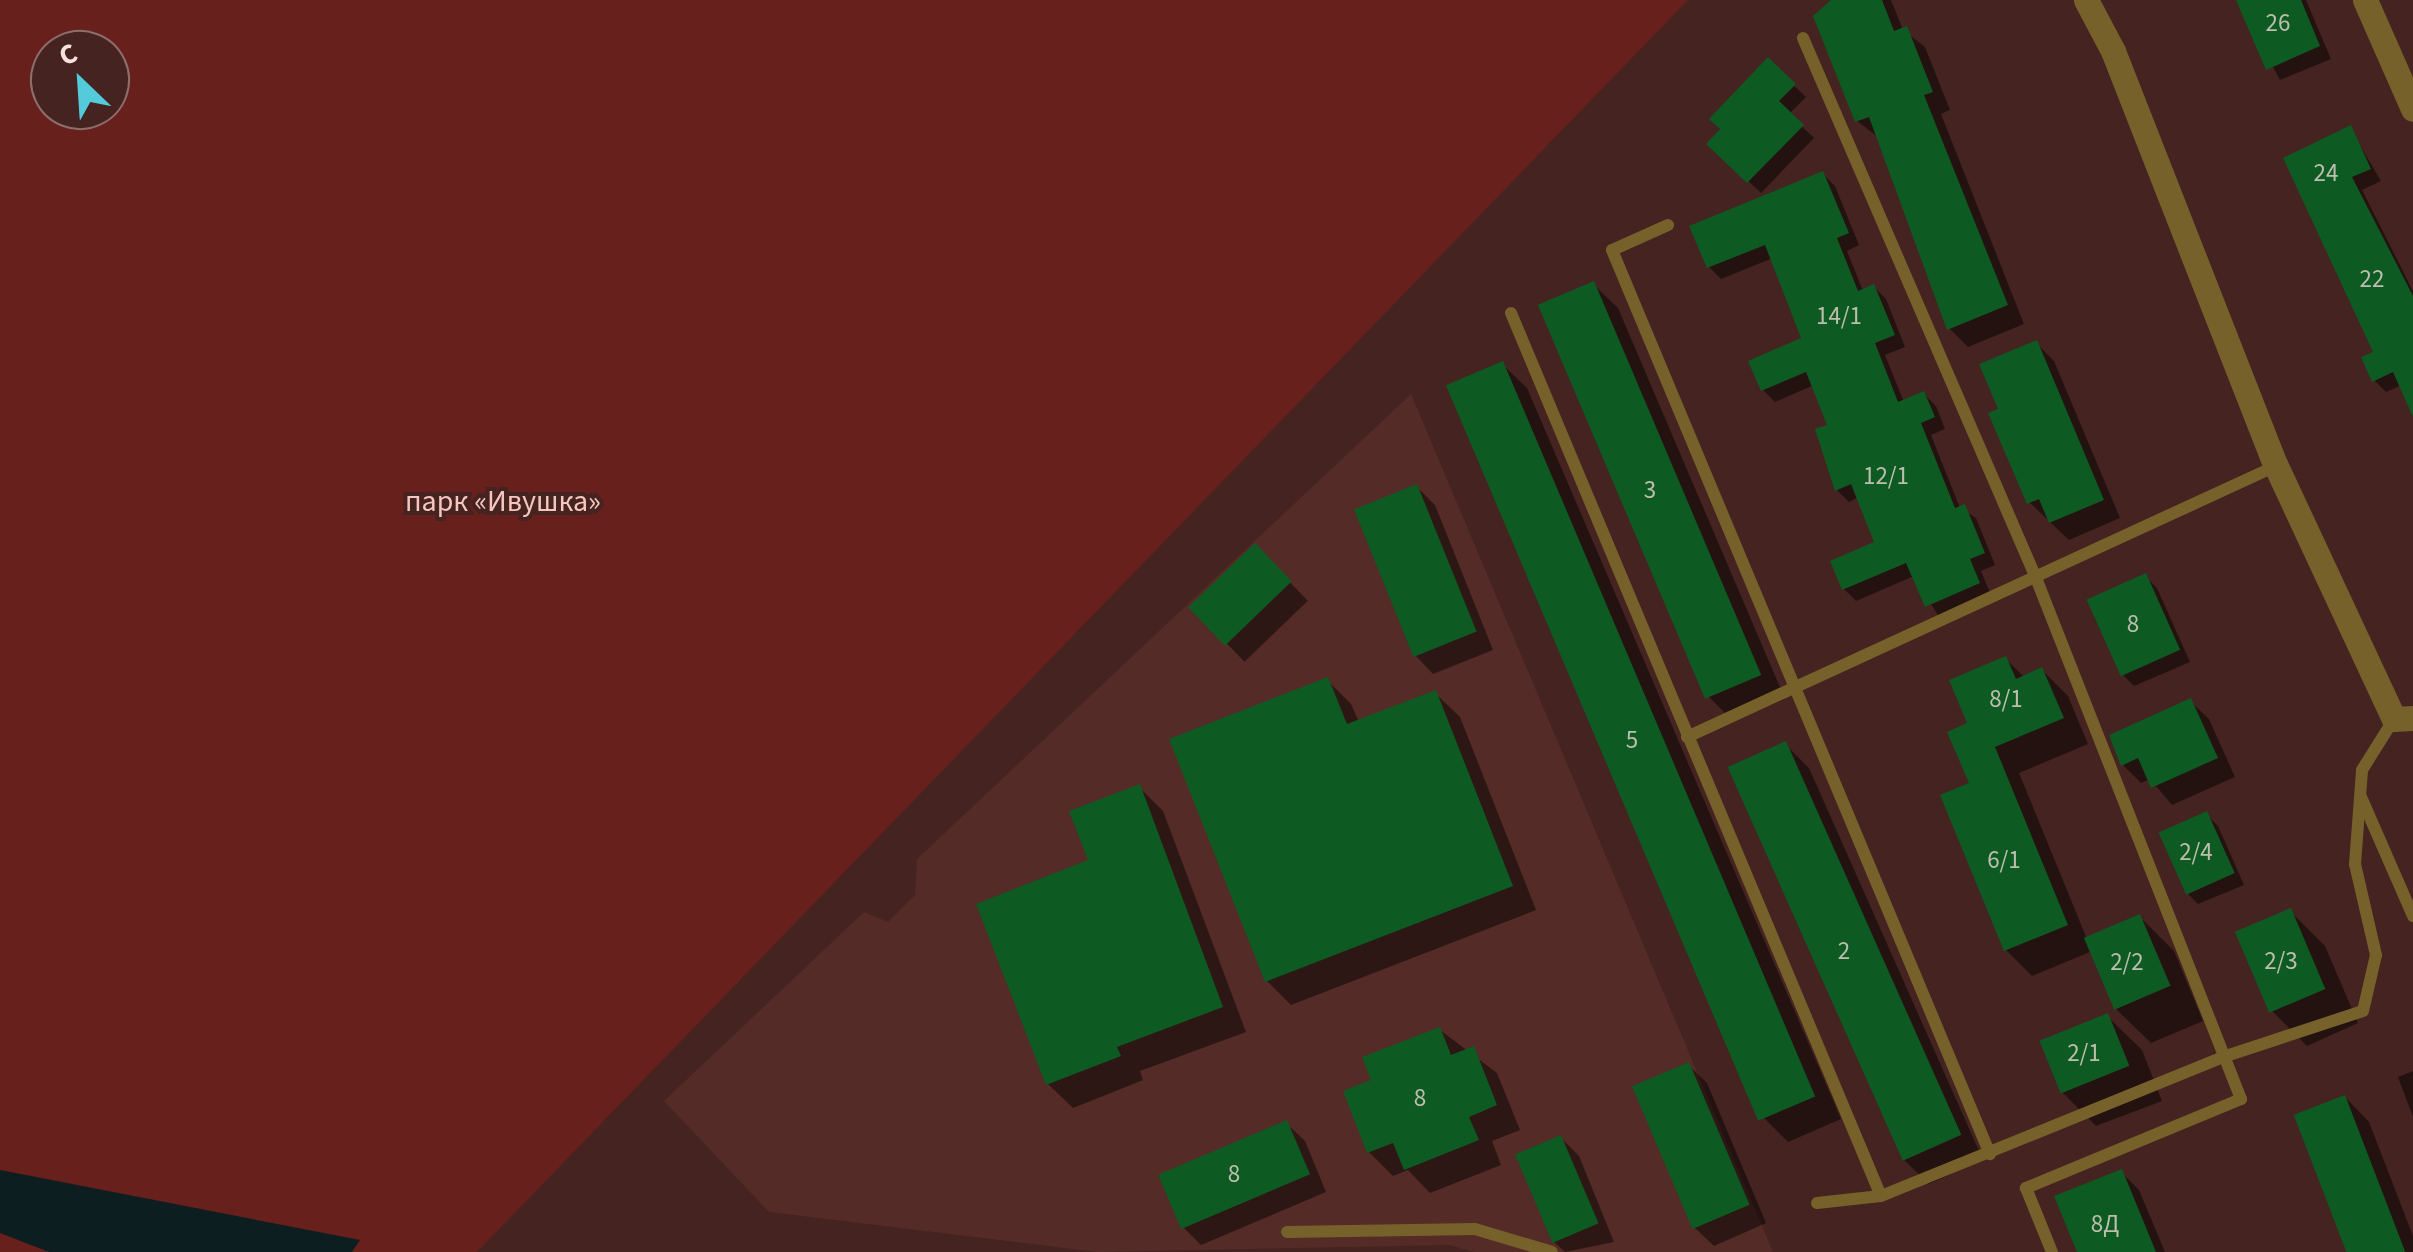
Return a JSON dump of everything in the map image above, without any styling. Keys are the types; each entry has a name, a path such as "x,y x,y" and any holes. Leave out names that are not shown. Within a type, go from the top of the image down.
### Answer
{"street":[{"path":"2086,0 2173,198 2276,466 2404,719"},
{"path":"2365,0 2413,109"}],"lane":[{"path":"1803,38 2036,578 2241,1099 2026,1188 2052,1252"},
{"path":"1668,225 1612,250 1798,686 1990,1154"},
{"path":"1511,312 1881,1196"},
{"path":"1687,737 2276,466"},
{"path":"1817,1202 1881,1196 2226,1056 2362,1010 2376,955 2356,864 2362,770 2404,719"},
{"path":"2360,795 2413,916"},
{"path":"1288,1232 1475,1229 1552,1252"}],"shaded area":[{"path":"1411,394 1773,1252 1473,1252 1450,1245 1097,1252 769,1212 664,1101 864,912 888,922 915,895 917,859"},
{"path":"0,1170 360,1240 352,1252 49,1252 0,1233"}],"green space":[{"name":"парк «Ивушка»","path":"0,0 1688,0 477,1252 0,1252"}],"building":[{"path":"1831,0 1882,0 1894,31 1907,26 1933,92 1924,95 2008,305 1947,330 1869,117 1855,122 1813,16"},
{"path":"2236,0 2301,0 2320,46 2266,70"},
{"path":"1768,57 1796,84 1779,101 1804,125 1747,183 1706,144 1720,129 1709,119"},
{"path":"2351,125 2371,169 2352,177 2413,296 2413,417 2393,372 2372,382 2361,357 2373,352 2283,158"},
{"path":"1823,171 1849,233 1837,238 1858,291 1874,284 1895,335 1875,343 1898,402 1924,391 1935,417 1921,423 1955,508 1965,504 1985,553 1970,559 1980,583 1925,607 1906,563 1842,590 1830,561 1874,542 1851,484 1835,491 1815,429 1827,425 1806,372 1761,391 1748,361 1801,338 1765,245 1707,268 1689,226"},
{"path":"1594,281 1761,675 1705,699 1538,305"},
{"path":"2037,340 2104,500 2049,523 2039,499 2027,504 1988,413 1998,409 1979,364"},
{"path":"1503,361 1815,1096 1758,1121 1446,385"},
{"path":"1417,484 1477,631 1414,657 1354,509"},
{"path":"1255,543 1292,581 1225,646 1188,608"},
{"path":"2146,573 2180,650 2121,676 2087,599"},
{"path":"2006,656 2016,679 2042,667 2064,718 1995,747 2068,925 2004,951 1940,795 1969,783 1947,732 1967,723 1949,680"},
{"path":"1328,677 1347,724 1436,690 1513,886 1265,982 1169,739"},
{"path":"2191,698 2218,758 2151,788 2138,758 2121,766 2109,735"},
{"path":"1786,741 1961,1135 1903,1161 1728,767"},
{"path":"1140,784 1223,1007 1117,1047 1121,1056 1046,1085 976,904 1088,860 1069,811"},
{"path":"2207,811 2235,873 2186,895 2159,833"},
{"path":"2291,908 2325,989 2269,1013 2235,932"},
{"path":"2140,914 2170,986 2114,1010 2084,938"},
{"path":"2108,1013 2129,1066 2061,1094 2039,1041"},
{"path":"1440,1027 1451,1055 1474,1046 1497,1105 1469,1117 1479,1140 1404,1170 1393,1143 1367,1153 1343,1091 1371,1080 1362,1057"},
{"path":"1689,1062 1750,1205 1692,1229 1632,1086"},
{"path":"2345,1095 2405,1252 2346,1252 2294,1115"},
{"path":"1287,1120 1310,1174 1181,1229 1158,1175"},
{"path":"1561,1135 1599,1223 1552,1243 1515,1155"},
{"path":"2122,1169 2156,1252 2077,1252 2054,1196"}]}
